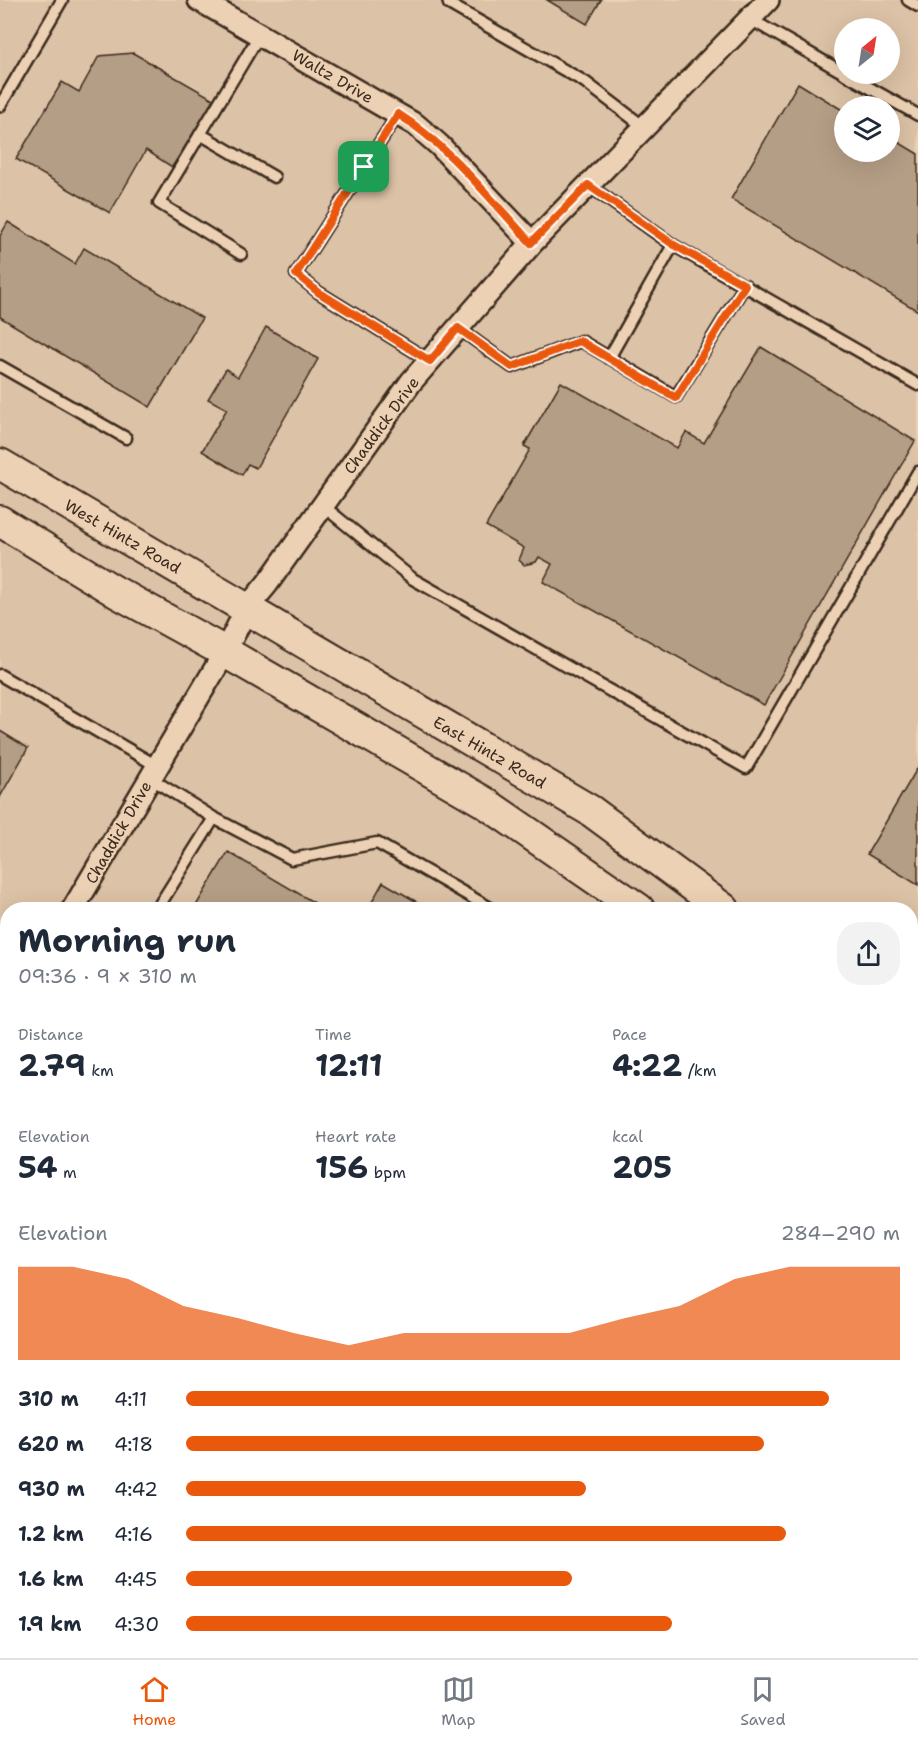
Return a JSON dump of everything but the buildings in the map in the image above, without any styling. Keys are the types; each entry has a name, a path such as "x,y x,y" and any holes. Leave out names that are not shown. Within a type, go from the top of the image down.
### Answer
{"main road":[{"name":"West Hintz Road","path":"0,464 247,608"},
{"path":"0,521 116,591 484,802 629,902"},
{"name":"East Hintz Road","path":"247,608 591,811 714,902"}],"street":[{"name":"Waltz Drive","path":"199,0 416,125 439,145 531,243"},
{"name":"Chaddick Drive","path":"77,902 225,652 247,608 267,584 411,382 531,243 768,0"}],"lane":[{"path":"0,106 62,0"},
{"path":"448,0 449,4 585,82 644,127"},
{"path":"908,0 918,6"},
{"path":"750,19 834,67"},
{"path":"241,254 159,203 260,34"},
{"path":"864,84 918,115"},
{"path":"398,114 296,274 318,292 430,361"},
{"path":"200,134 274,177"},
{"path":"588,185 674,245 918,385"},
{"path":"609,358 674,245"},
{"path":"458,328 512,367 580,341 676,398 745,285"},
{"path":"0,366 126,438"},
{"path":"322,506 413,579 746,768 918,472"},
{"path":"0,675 153,772 214,818 292,859 377,843 480,902"},
{"path":"161,902 214,818"}],"shaded area":[{"path":"0,0 918,0 918,902 0,902"}],"route":[{"path":"398,114 416,125 439,145 531,243 588,185 674,245 745,285 676,398 580,341 512,367 458,328 430,361 318,292 296,274 364,167 398,114"}]}
